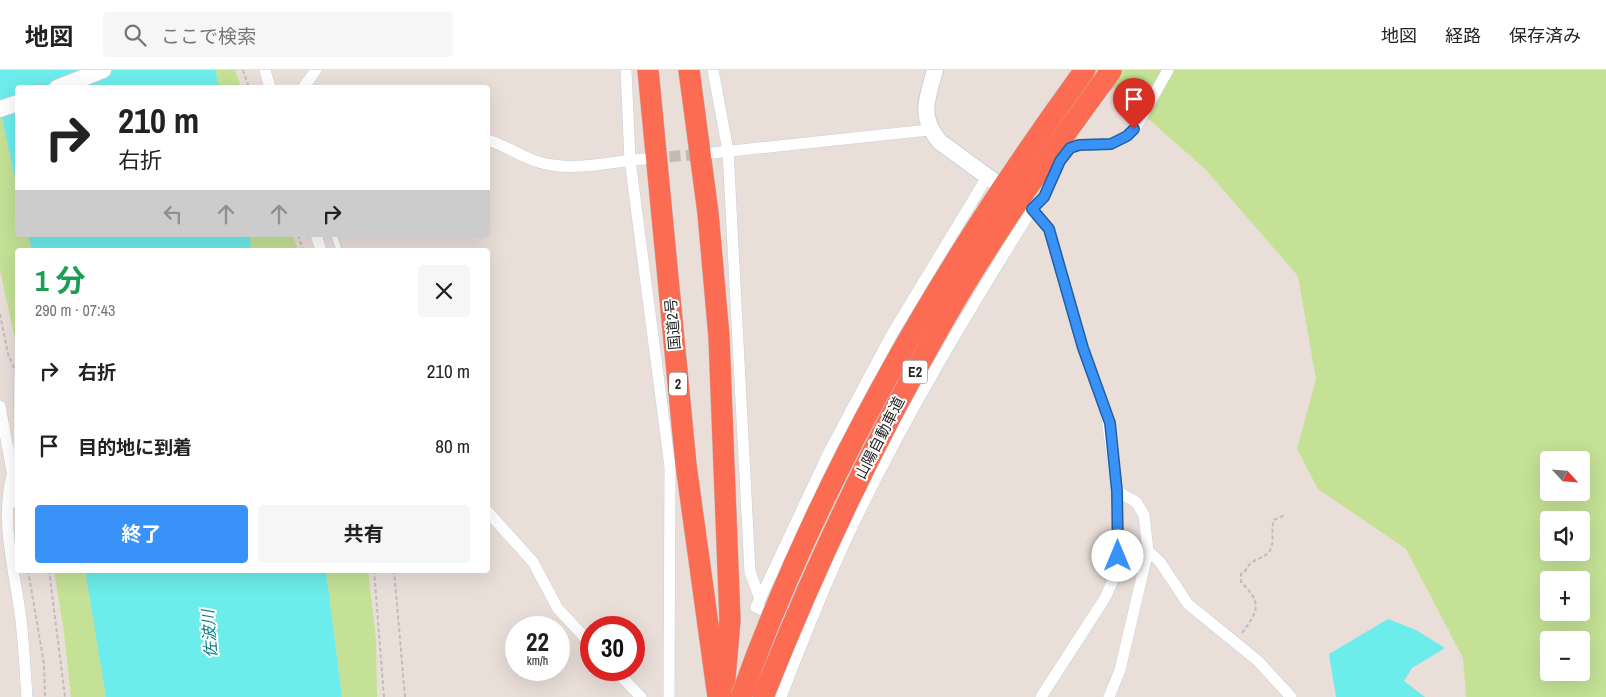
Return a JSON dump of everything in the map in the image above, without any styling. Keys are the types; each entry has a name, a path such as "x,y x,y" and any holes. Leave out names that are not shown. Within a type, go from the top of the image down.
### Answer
{"highway":[{"name":"国道2号","path":"648,70 686,464 718,697"},
{"path":"690,70 708,213 719,337 730,620 724,697"},
{"name":"山陽自動車道","path":"741,697 802,547 862,424 919,321 986,212 1029,147 1085,70"},
{"name":"山陽自動車道","path":"763,697 826,548 876,442 933,339 1003,223 1111,70"}],"street":[{"path":"64,85 102,70"},
{"path":"265,70 269,85"},
{"path":"305,85 316,70"},
{"path":"626,70 630,160 670,467 669,697"},
{"path":"713,70 728,151 750,572 760,598"},
{"path":"935,70 927,102 930,130 940,142 1032,209 1049,229 1083,348 1106,410 1117,491 1118,556 1114,578 1105,598 1040,697"},
{"path":"781,697 806,630 851,530 898,436 947,347 1032,209 1044,197 1060,161 1070,148 1079,145 1111,144 1127,136 1134,129 1168,70"},
{"path":"0,110 15,104"},
{"path":"712,153 930,130"},
{"path":"490,141 526,158 552,165 577,166 644,159"},
{"path":"806,630 756,607 829,452 892,334 987,177"},
{"path":"0,406 15,490"},
{"path":"0,480 12,476"},
{"path":"12,476 6,506 7,530 21,620 27,697"},
{"path":"1109,697 1120,670 1148,551 1144,515 1136,502 1117,491"},
{"path":"490,514 533,562 558,609 580,632"},
{"path":"1148,551 1160,562 1188,604 1258,661 1291,697"},
{"path":"626,681 641,697"}],"lane":[{"path":"12,476 15,472"}],"path":[{"path":"243,70 248,85"},
{"path":"0,314 8,354 15,371"},
{"path":"1236,642 1255,616 1256,610 1255,598 1241,582 1241,574 1247,571 1250,563 1269,553 1272,549 1271,528 1274,520 1285,515"},
{"path":"29,573 44,664 45,697"},
{"path":"49,573 65,697"},
{"path":"374,573 384,697"},
{"path":"394,573 405,697"}],"green space":[{"path":"215,70 235,70 240,85 219,85"},
{"path":"1093,70 1606,70 1606,697 1466,697 1463,658 1406,549 1318,489 1297,449 1316,379 1298,276 1205,169"},
{"path":"0,109 15,178 15,237 29,237 31,248 15,248 15,339 0,270"},
{"path":"249,237 294,237 297,248 252,248"},
{"path":"54,573 85,573 106,697 71,697 64,632"},
{"path":"326,573 368,573 376,639 377,697 342,697"}],"water":[{"path":"0,70 215,70 219,85 15,85 15,178 0,109"},
{"path":"29,237 249,237 252,248 31,248"},
{"name":"佐波川","path":"85,573 326,573 342,697 106,697"},
{"path":"1388,619 1416,630 1445,648 1412,668 1404,681 1425,697 1336,697 1329,654"}],"tunnel":[{"path":"653,158 704,154"}],"route":[{"path":"1118,556 1117,491 1110,423 1089,368 1049,229 1032,209 1044,197 1060,161 1070,148 1079,145 1111,144 1127,136 1134,129"}]}
